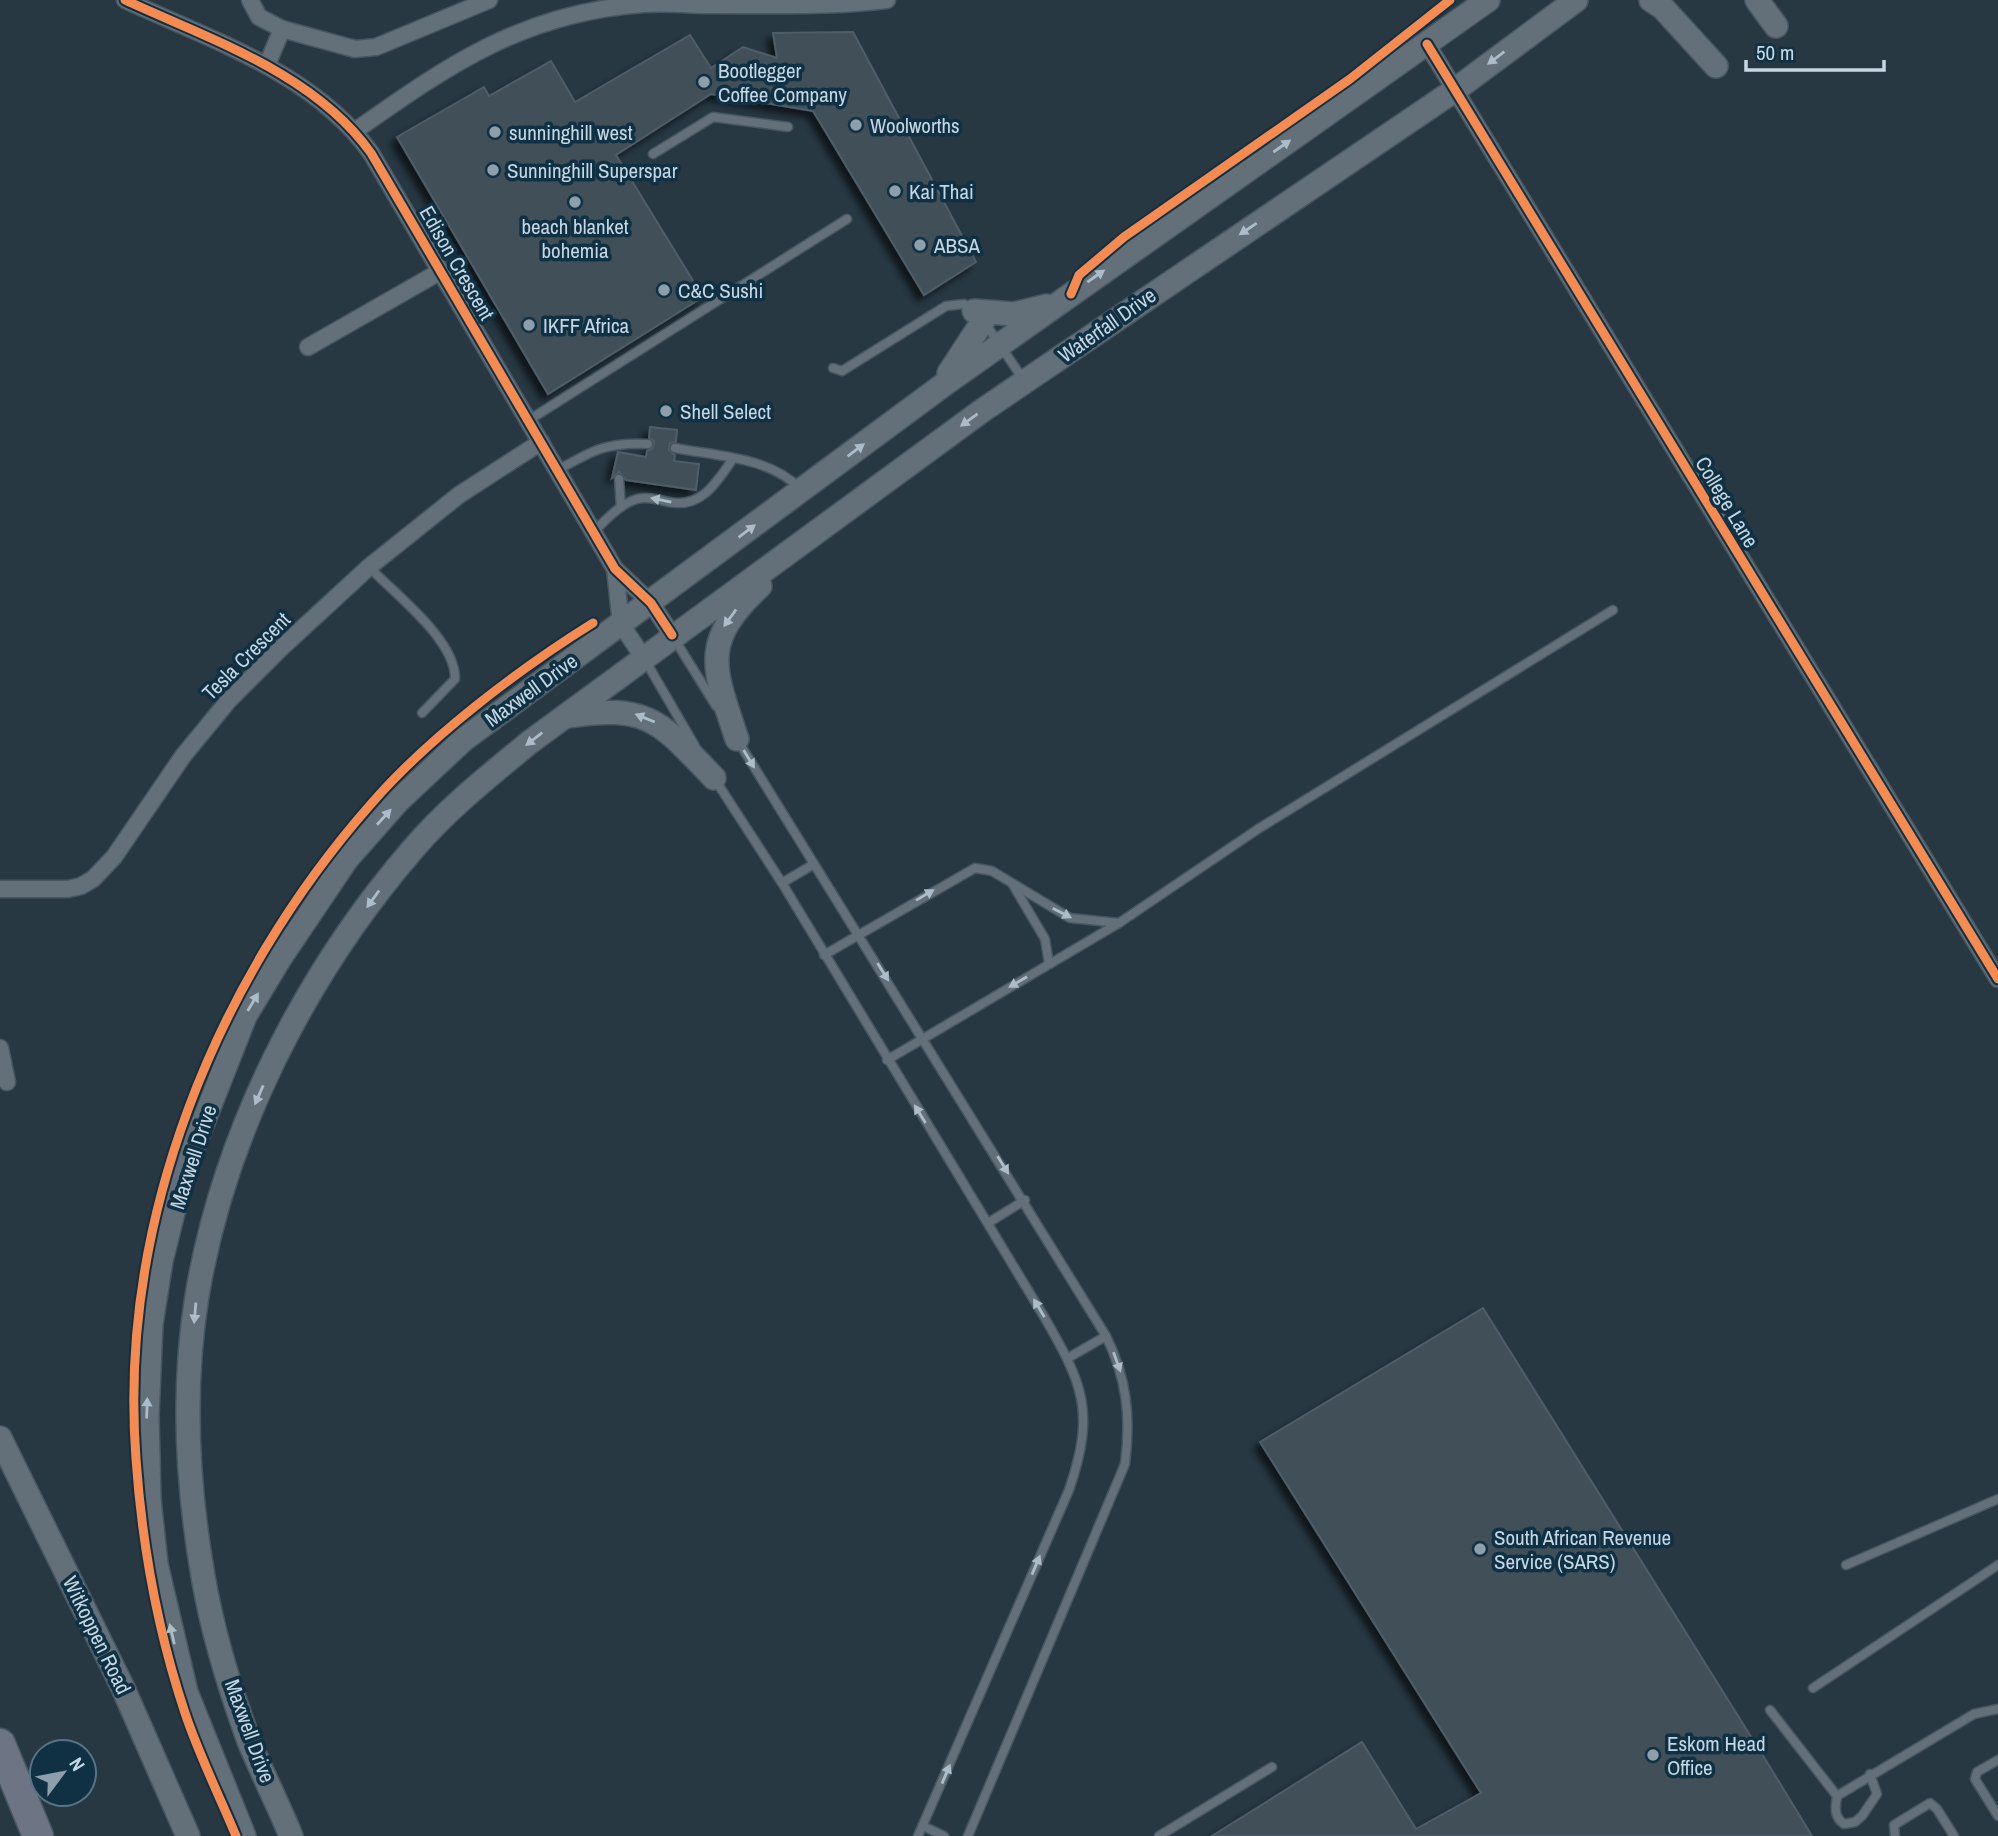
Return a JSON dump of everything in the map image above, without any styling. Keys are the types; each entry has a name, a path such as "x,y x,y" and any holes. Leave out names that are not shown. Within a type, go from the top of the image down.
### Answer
{"highway":[{"path":"0,1744 38,1836"}],"main road":[{"path":"621,624 1057,303 1488,0"},
{"name":"Waterfall Drive","path":"643,657 1025,381 1455,90 1576,0"},
{"path":"1551,17 1590,0"},
{"path":"1651,0 1663,8 1716,66 1671,0"},
{"path":"1757,0 1776,26 1762,0"},
{"path":"946,383 979,316 1014,314 1057,303"},
{"path":"737,739 717,673 719,637 737,609 792,549"},
{"name":"Maxwell Drive","path":"244,1836 186,1692 156,1564 149,1499 146,1416 151,1324 161,1262 183,1176 245,1016 346,860 399,800 463,740 621,624"},
{"name":"Maxwell Drive","path":"291,1836 249,1740 225,1664 203,1578 192,1488 189,1382 197,1295 215,1218 243,1131 269,1072 337,950 415,847 481,782 643,657"},
{"path":"563,717 612,711 642,716 673,735 714,778"},
{"name":"Witkoppen Road","path":"0,1438 123,1688 188,1836"}],"street":[{"name":"Edison Crescent","path":"125,0 267,65 307,92 355,131 615,569 651,603 673,635"},
{"path":"250,0 259,17 282,29 355,49 376,47 489,0"},
{"path":"355,131 444,68 507,36 573,14 643,4 762,5 887,0"},
{"path":"267,65 282,29"},
{"name":"College Lane","path":"1427,44 1998,979"},
{"path":"307,347 440,271"},
{"name":"Tesla Crescent","path":"0,889 68,889 93,879 114,857 183,756 229,700 369,567 459,495 541,442"},
{"name":"Edison Crescent","path":"615,569 621,624 643,657"},
{"path":"0,1048 8,1082"}],"lane":[{"path":"653,154 713,117 788,127"},
{"path":"528,420 847,219"},
{"path":"833,368 842,371 946,306 964,304 979,316 1025,381"},
{"path":"558,470 599,447 620,442 648,444"},
{"path":"620,442 620,453"},
{"path":"675,448 766,467 788,476 801,490"},
{"path":"593,531 621,508 645,497 671,503 695,501 718,481 732,460"},
{"path":"619,479 621,508"},
{"path":"369,567 438,638 455,666 455,679 422,713"},
{"path":"887,1060 1119,923 1258,830 1613,610"},
{"path":"673,635 1025,1200 1107,1336 1119,1363 1129,1408 1125,1464 968,1836"},
{"path":"643,657 714,778 782,883 988,1223 1068,1358 1080,1385 1084,1417 1079,1460 918,1836"},
{"path":"782,883 814,864"},
{"path":"824,955 975,868 992,871 1070,918 1119,923"},
{"path":"1012,883 1045,939 1049,964"},
{"path":"988,1223 1025,1200"},
{"path":"1068,1358 1107,1336"},
{"path":"1846,1565 1998,1499"},
{"path":"1813,1688 1998,1564"},
{"path":"1870,1774 1877,1794 1855,1822 1844,1824 1839,1821 1835,1808 1837,1796 1870,1774 1974,1714 1998,1709"},
{"path":"1769,1710 1837,1796"},
{"path":"1998,1760 1977,1772 1975,1779 1998,1816"},
{"path":"1159,1836 1272,1767"},
{"path":"1895,1836 1894,1825 1930,1803 1954,1836"},
{"path":"923,1826 944,1836"}],"building":[{"path":"853,32 976,262 924,295 813,111 711,94 616,155 703,297 548,394 397,137 484,87 489,96 551,61 575,102 690,35 711,68 743,47 777,58 773,33"},
{"path":"650,427 677,430 676,442 670,443 669,450 675,455 674,461 699,464 696,490 626,480 619,472 612,478 618,452 646,457 647,451 653,448 654,441 649,438"},
{"name":"South African Revenue Service (SARS)","path":"1483,1308 1812,1836 1212,1836 1362,1742 1416,1829 1481,1793 1260,1442"}],"cycle path":[{"path":"125,0 259,62 321,101 348,125 371,153 615,569 651,603 672,635"},
{"path":"1071,294 1079,275 1124,237 1350,79 1450,0"},
{"path":"1427,44 1998,979"},
{"path":"236,1836 196,1744 175,1682 159,1619 142,1523 136,1459 135,1370 143,1282 161,1194 188,1109 223,1027 266,948 315,873 371,804 419,754 505,683 593,623"}],"place":[{"name":"Bootlegger Coffee Company","path":"704,82"},
{"name":"Woolworths","path":"856,125"},
{"name":"sunninghill west","path":"495,132"},
{"name":"Sunninghill Superspar","path":"493,170"},
{"name":"Kai Thai","path":"895,191"},
{"name":"beach blanket bohemia","path":"575,202"},
{"name":"ABSA","path":"920,245"},
{"name":"C&C Sushi","path":"664,290"},
{"name":"IKFF Africa","path":"529,325"},
{"name":"Shell Select","path":"666,411"},
{"name":"South African Revenue Service (SARS)","path":"1480,1549"},
{"name":"Eskom Head Office","path":"1653,1755"}]}
